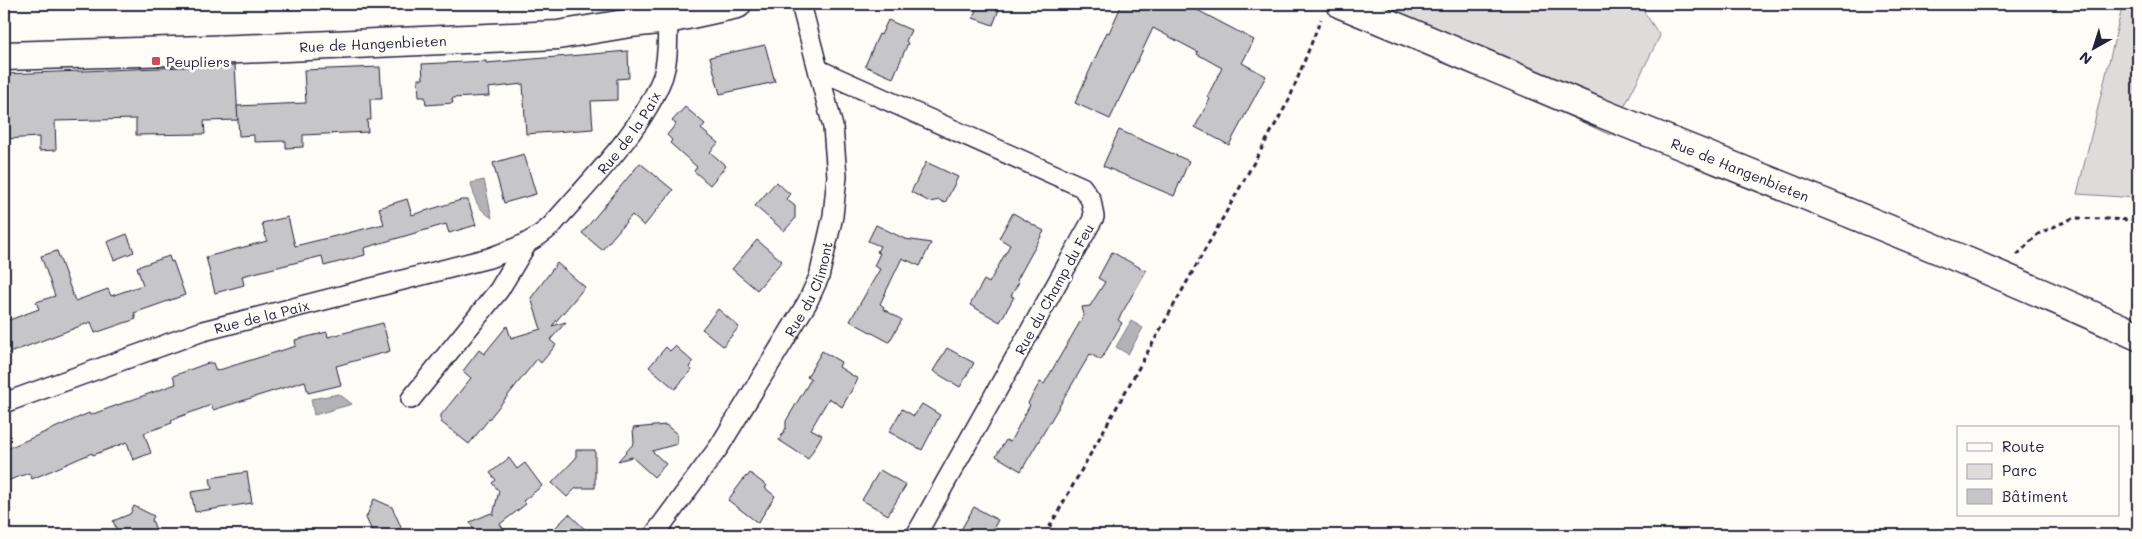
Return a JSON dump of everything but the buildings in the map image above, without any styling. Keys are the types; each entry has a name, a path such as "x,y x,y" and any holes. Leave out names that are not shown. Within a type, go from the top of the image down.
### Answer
{"street":[{"name":"Rue de Hangenbieten","path":"4,56 469,40 558,35 630,23 668,20 737,4"},
{"name":"Rue du Climont","path":"654,535 720,447 807,303 819,277 833,216 837,176 833,127 801,4"},
{"name":"Rue de Hangenbieten","path":"1332,10 1599,112 1878,224 2138,336"},
{"name":"Rue de la Paix","path":"4,403 203,331 489,258 526,245 539,237 552,225 629,135 644,113 663,76 668,55 668,20"},
{"name":"Rue du Champ du Feu","path":"819,70 1082,187 1091,200 1094,217 916,535"},
{"name":"Rue de la Paix","path":"411,399 499,290 526,245"}],"path":[{"path":"1045,535 1289,100 1332,10"},
{"path":"2001,276 2038,234 2072,218 2138,220"}],"green space":[{"path":"1328,4 1639,4 1660,36 1610,135"},
{"path":"2123,4 2138,4 2138,198 2077,194"}],"shaded area":[{"path":"484,180 492,218 477,203 471,183"},
{"path":"1131,321 1143,328 1128,354 1116,347"},
{"path":"339,394 352,404 314,415 311,399"}],"place":[{"name":"Peupliers","path":"156,61"}]}
